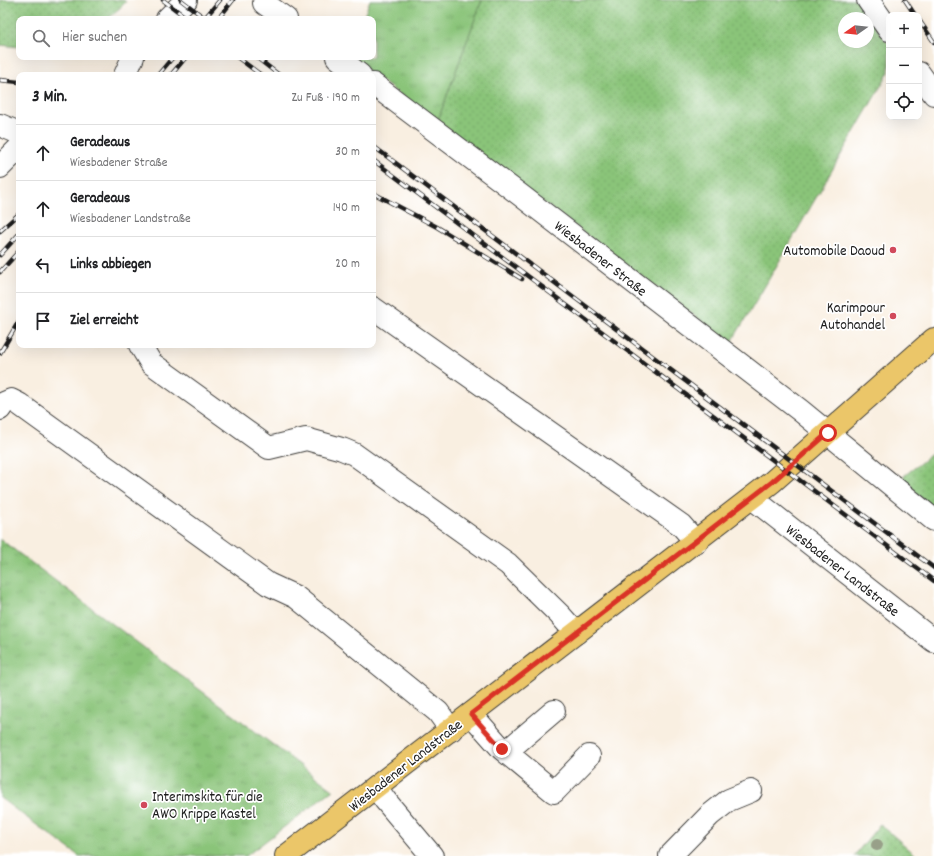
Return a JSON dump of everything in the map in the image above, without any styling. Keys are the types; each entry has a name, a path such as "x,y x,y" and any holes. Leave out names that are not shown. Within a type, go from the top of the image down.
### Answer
{"main road":[{"path":"828,433 934,339"},
{"name":"Wiesbadener Landstraße","path":"286,856 696,542 772,482 828,433"}],"street":[{"path":"170,16 186,0"},
{"path":"868,0 886,26"},
{"path":"264,3 282,16"},
{"path":"126,72 132,60"},
{"path":"340,60 356,72"},
{"path":"922,77 934,94"},
{"name":"Wiesbadener Straße","path":"376,86 525,199 828,433 934,520"},
{"path":"0,125 16,132"},
{"path":"0,167 16,151"},
{"path":"376,310 681,525 696,542"},
{"path":"142,348 151,363 269,448 306,439 354,454 508,564 560,615 576,633"},
{"path":"0,409 4,403 11,400 19,404 268,584 296,597 438,712 451,730"},
{"name":"Wiesbadener Landstraße","path":"752,498 934,641"},
{"path":"506,752 554,711"},
{"path":"471,714 506,752 554,792 589,756"},
{"path":"376,787 432,856"},
{"path":"670,856 710,815 729,800 751,791"}],"green space":[{"path":"0,0 123,0 126,2 111,16 16,16 16,47 0,45"},
{"path":"370,0 482,0 437,123 376,77 376,72 370,72 354,60 376,60 376,16 364,16"},
{"path":"482,0 857,0 866,12 838,12 838,48 874,48 874,24 886,41 886,77 731,343 437,123"},
{"path":"934,452 934,509 899,480"},
{"path":"0,539 333,790 246,856 79,856 0,798"},
{"path":"880,824 917,856 854,856"}],"railway":[{"path":"163,0 184,16"},
{"path":"181,0 202,16"},
{"path":"207,16 220,0"},
{"path":"220,16 233,0"},
{"path":"905,0 913,12"},
{"path":"922,24 934,42"},
{"path":"160,72 170,60"},
{"path":"174,72 184,60"},
{"path":"241,60 257,72"},
{"path":"260,60 275,72"},
{"path":"0,80 16,82"},
{"path":"376,148 934,568"},
{"path":"376,162 934,581"},
{"path":"376,195 437,227 522,279"},
{"path":"0,231 16,217"},
{"path":"0,255 16,237"},
{"path":"0,272 16,254"},
{"path":"0,353 16,326"}],"place":[{"name":"Automobile Daoud","path":"893,250"},
{"name":"Karimpour Autohandel","path":"893,316"},
{"name":"Interimskita für die AWO Krippe Kastel","path":"144,805"}],"route":[{"path":"502,749 471,714 752,498 828,433"}]}
